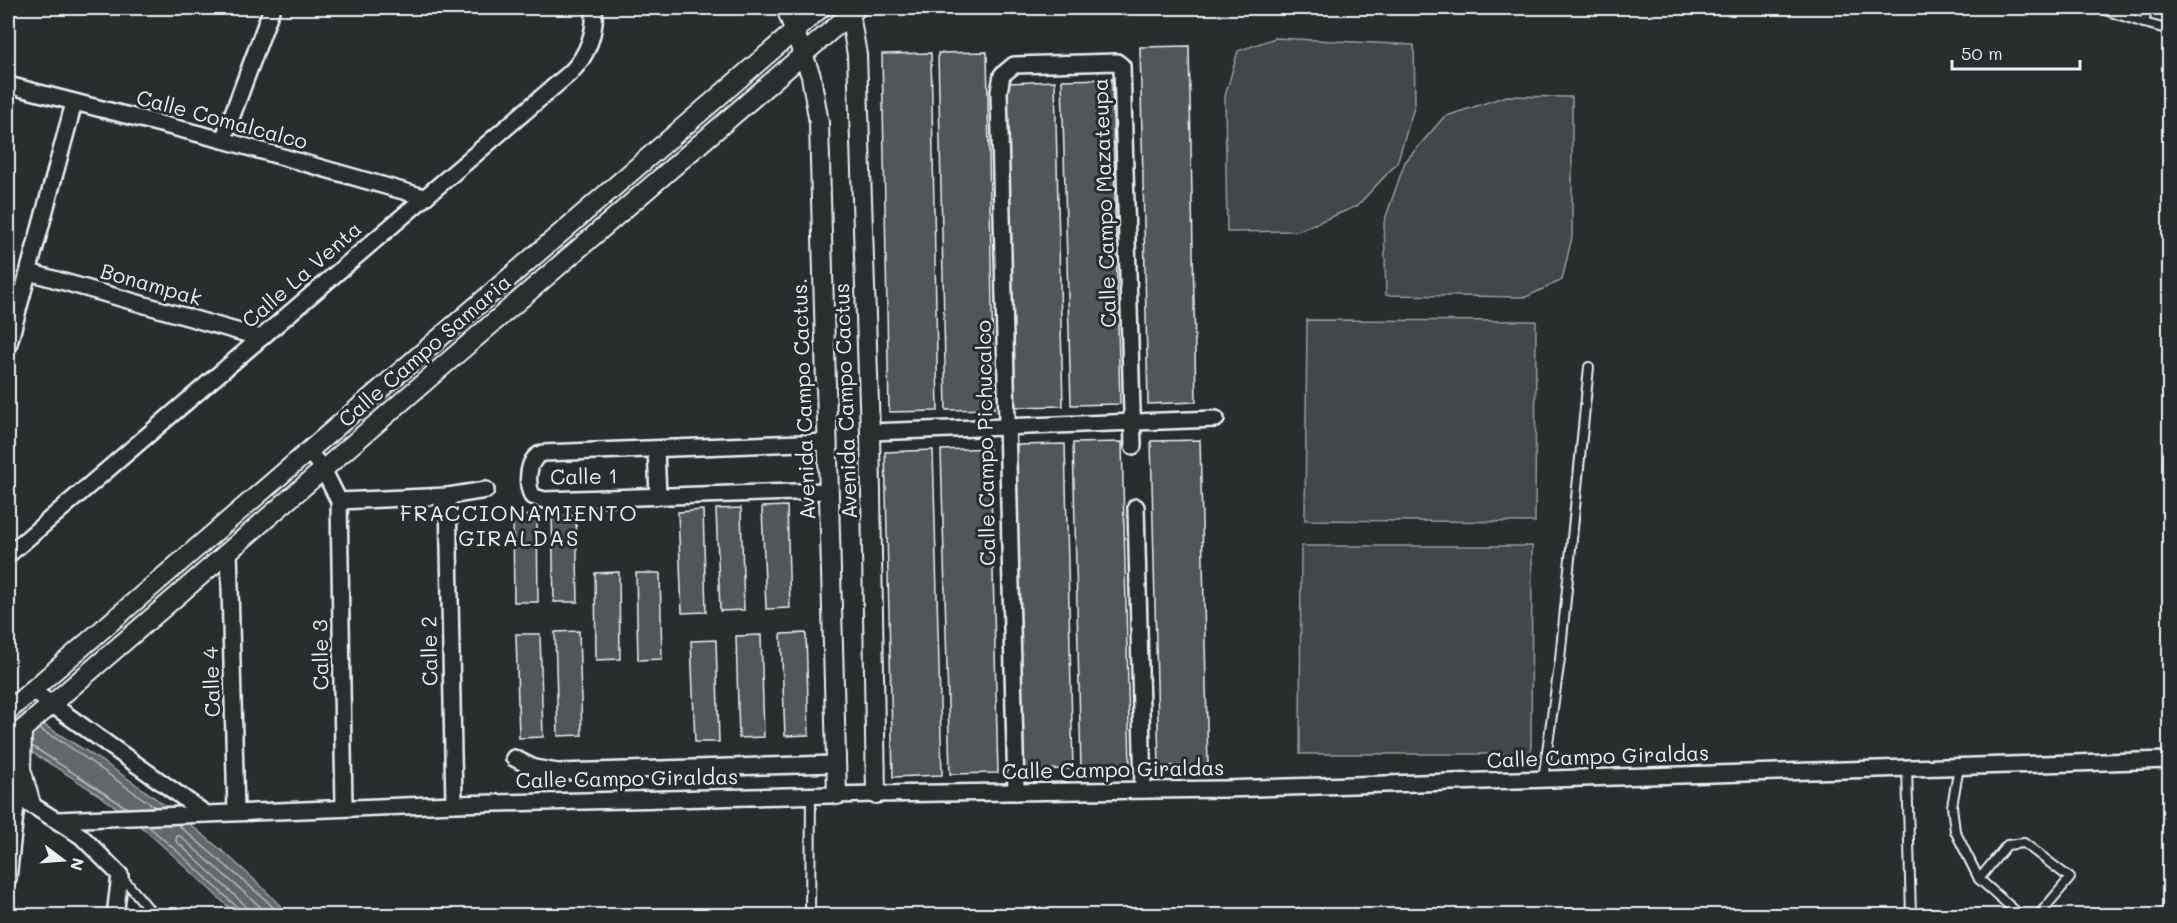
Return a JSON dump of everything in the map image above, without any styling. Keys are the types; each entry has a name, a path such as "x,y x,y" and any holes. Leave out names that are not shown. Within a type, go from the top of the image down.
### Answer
{"street":[{"path":"223,140 272,8"},
{"name":"Calle La Venta","path":"8,555 575,68 590,42 595,23 594,8"},
{"name":"Avenida Campo Cactus.","path":"786,8 811,76 819,123 837,795"},
{"name":"Calle Campo Samaria","path":"8,711 821,8"},
{"name":"Calle Campo Samaria","path":"15,734 323,470 852,9"},
{"name":"Avenida Campo Cactus","path":"852,9 857,55 870,432 876,794"},
{"name":"Calle Campo Mazateupa","path":"999,92 1002,75 1014,65 1117,62 1122,66 1133,446"},
{"name":"Calle Comalcalco","path":"8,85 223,140 424,197"},
{"name":"Calle Campo Pichucalco","path":"999,92 1016,792"},
{"path":"8,347 74,103"},
{"name":"Bonampak","path":"29,273 261,338"},
{"path":"870,432 1216,419"},
{"name":"Calle 1","path":"827,442 543,453 536,456 530,466 530,490 532,496 544,500 829,491"},
{"path":"656,449 658,496"},
{"path":"309,452 323,470 339,501 448,496 486,490"},
{"name":"Calle 2","path":"448,496 454,804"},
{"name":"Calle 3","path":"339,501 344,808"},
{"path":"1136,507 1143,790"},
{"name":"Calle 4","path":"229,550 236,813"},
{"path":"33,691 206,814"},
{"path":"8,879 21,769 15,734"},
{"name":"Calle Campo Giraldas","path":"514,758 534,768 558,772 836,764"},
{"name":"Calle Campo Giraldas","path":"57,820 454,804 1143,790 2169,760"},
{"path":"18,797 81,836 120,875 115,915"}],"lane":[{"path":"2099,8 2169,30"},
{"path":"2144,23 2148,8"},
{"path":"1543,779 1560,659 1588,367"},
{"path":"1959,767 1952,806 1955,831 1979,879 2021,915"},
{"path":"1907,768 1911,915"},
{"path":"810,915 812,796"},
{"path":"1979,879 2007,845 2024,843 2070,878 2038,915"},
{"path":"120,875 155,915"}],"shaded area":[{"path":"1275,38 1414,45 1415,104 1397,163 1357,206 1298,231 1227,232 1225,96 1238,51"},
{"path":"1506,96 1572,97 1572,237 1562,280 1526,297 1386,295 1384,222 1405,162 1444,117"},
{"path":"1307,320 1536,321 1535,522 1305,520"},
{"path":"1301,546 1532,546 1531,754 1300,754"}],"water":[{"path":"8,704 83,749 157,799 226,854 289,915 237,915 136,822 79,782 8,738"}],"building":[{"path":"1189,46 1196,402 1148,404 1140,47"},
{"path":"987,52 994,409 946,410 938,53"},
{"path":"931,53 938,411 889,412 882,54"},
{"path":"1112,79 1120,404 1071,405 1062,80"},
{"path":"1055,81 1063,406 1014,407 1006,83"},
{"path":"1200,440 1208,765 1159,766 1151,441"},
{"path":"1122,442 1130,766 1081,768 1073,443"},
{"path":"1065,444 1073,769 1024,770 1016,445"},
{"path":"990,448 998,773 950,774 941,450"},
{"path":"933,450 942,775 893,777 885,452"},
{"path":"787,506 790,608 766,609 762,507"},
{"path":"741,508 744,610 720,611 716,509"},
{"path":"703,510 706,612 682,613 678,512"},
{"path":"537,515 538,602 514,602 513,516"},
{"path":"576,515 578,602 554,602 552,516"},
{"path":"619,572 620,659 596,660 595,573"},
{"path":"636,573 660,573 662,659 638,660"},
{"path":"579,631 582,735 558,736 555,632"},
{"path":"806,633 809,735 785,736 781,634"},
{"path":"516,634 540,634 543,737 519,738"},
{"path":"761,635 764,737 739,738 736,636"},
{"path":"716,640 719,742 695,742 691,641"}],"district":[{"name":"FRACCIONAMIENTO GIRALDAS","path":"519,526"}]}
